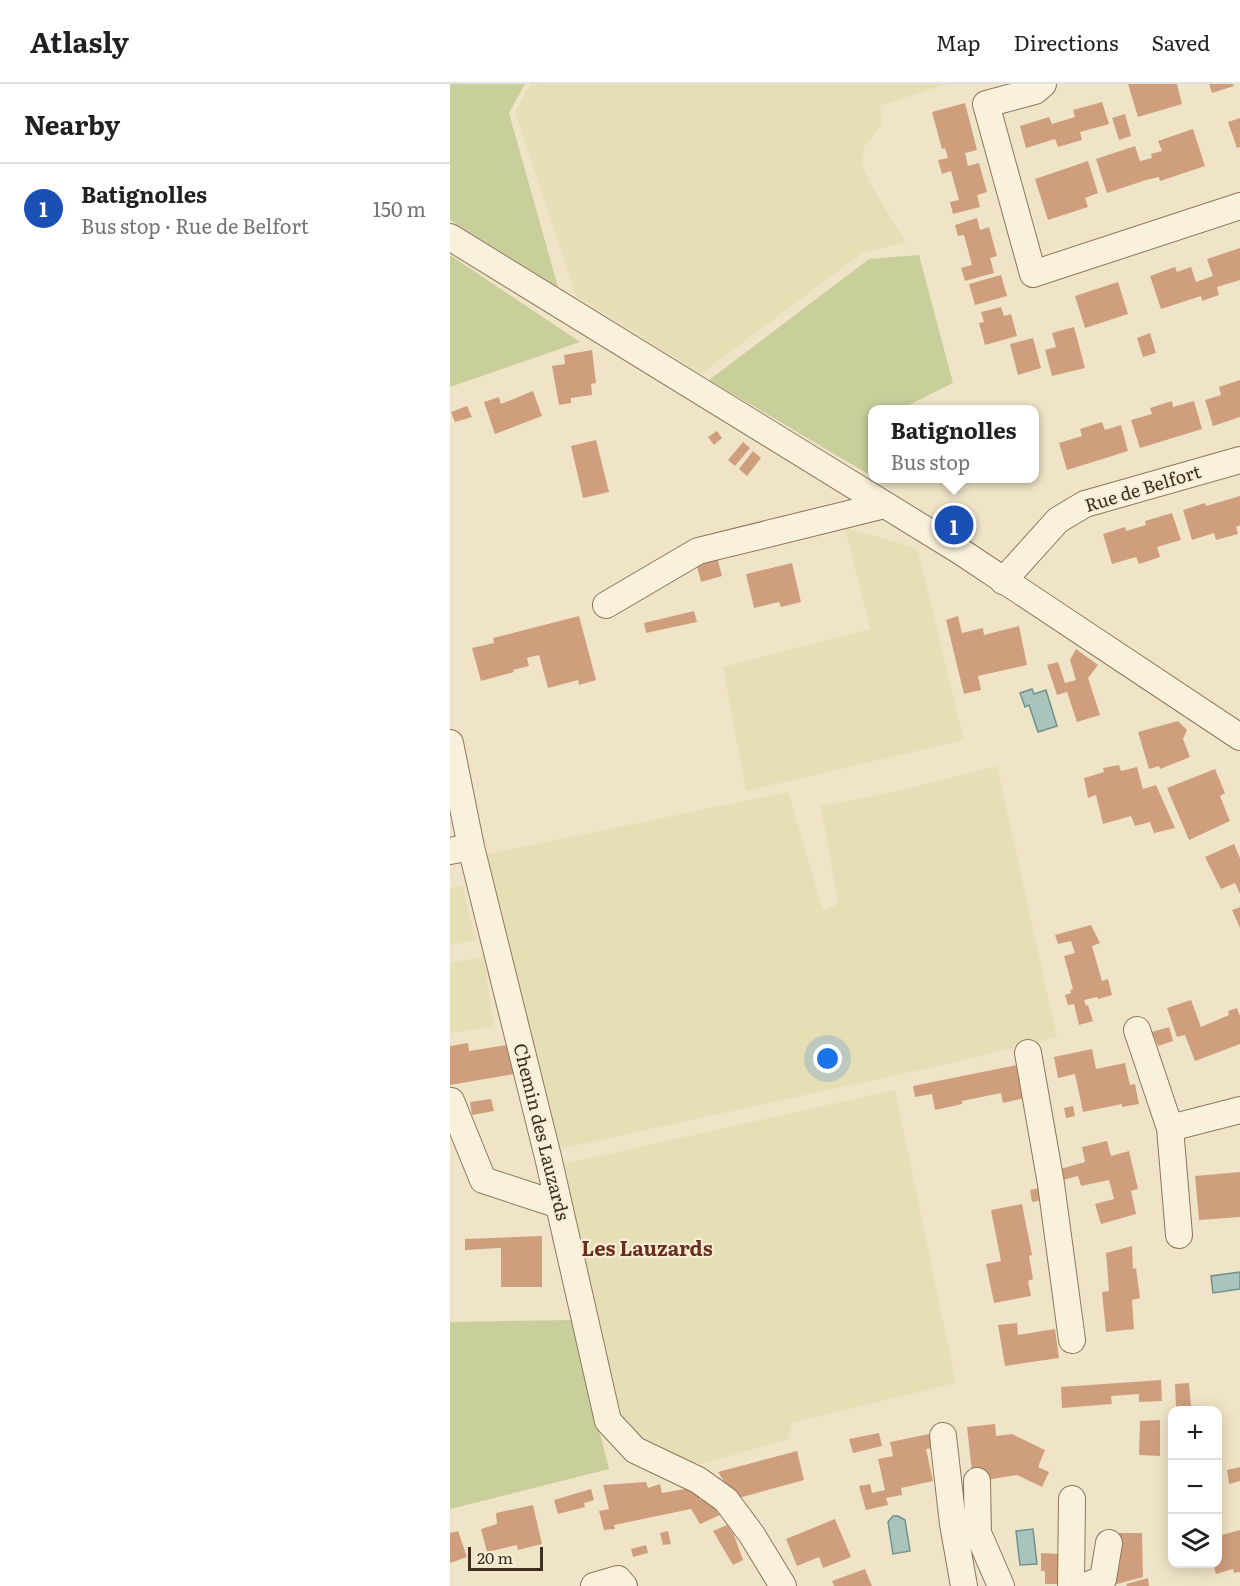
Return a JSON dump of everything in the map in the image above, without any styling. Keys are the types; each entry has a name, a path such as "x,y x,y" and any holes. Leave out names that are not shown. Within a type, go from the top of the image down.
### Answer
{"street":[{"path":"1043,84 1035,91 986,105 1033,274 1240,206"},
{"path":"450,237 960,551 1240,738"},
{"name":"Rue de Belfort","path":"1003,581 1058,520 1085,504 1240,460"},
{"path":"606,605 698,551 885,505"},
{"name":"Chemin des Lauzards","path":"450,743 461,849 559,1205 608,1421 635,1450 698,1480 726,1500 752,1535 783,1586"},
{"path":"1137,1030 1170,1128 1179,1235"},
{"path":"1028,1053 1051,1184 1072,1340"},
{"path":"451,1101 483,1180 559,1205"},
{"path":"1170,1128 1240,1110"},
{"path":"943,1436 953,1524 964,1586"},
{"path":"977,1481 978,1533 1001,1586"},
{"path":"1071,1586 1072,1499"},
{"path":"1085,1586 1103,1578 1108,1543"},
{"path":"594,1586 618,1579 624,1586"}],"shaded area":[{"path":"531,84 946,84 880,106 882,125 864,147 862,163 870,184 906,242 862,253 701,374 576,296 515,112"},
{"path":"845,528 917,548 964,740 746,791 723,667 870,629"},
{"path":"997,766 1057,1037 956,1062 564,1148 551,1143 484,855 788,792 823,910 838,904 821,806 895,792"},
{"path":"462,885 476,940 450,945 450,888"},
{"path":"484,957 494,1027 450,1033 450,963"},
{"path":"895,1090 956,1383 792,1423 788,1439 702,1464 643,1448 619,1419 560,1165"}],"green space":[{"path":"450,84 525,84 509,113 558,287 450,220"},
{"path":"450,255 580,342 450,387"},
{"path":"919,255 953,383 909,405 868,405 868,474 709,380 869,259"},
{"path":"572,1320 609,1469 450,1509 450,1322"}],"water":[{"path":"1032,689 1034,694 1046,690 1057,726 1038,732 1029,705 1025,707 1020,693"},
{"path":"1240,1272 1240,1289 1213,1293 1211,1276"},
{"path":"893,1516 905,1520 910,1551 893,1554 888,1522"},
{"path":"1033,1529 1037,1564 1020,1565 1016,1531"}],"building":[{"path":"1128,84 1177,84 1182,104 1138,117"},
{"path":"1209,84 1233,84 1234,86 1212,93"},
{"path":"1102,102 1109,124 1080,132 1082,140 1058,147 1055,139 1026,148 1020,126 1049,117 1052,124 1075,117 1073,110"},
{"path":"965,103 977,150 965,153 968,166 979,163 987,192 977,195 980,207 953,214 950,202 959,200 951,171 942,174 938,160 948,158 945,148 942,149 932,112"},
{"path":"1125,114 1131,136 1119,140 1112,118"},
{"path":"1240,118 1240,147 1237,148 1228,122"},
{"path":"1193,129 1205,166 1160,181 1159,177 1107,193 1096,159 1135,146 1140,161 1152,158 1151,154 1162,151 1158,141"},
{"path":"1088,161 1098,193 1085,198 1088,207 1048,220 1035,179"},
{"path":"977,218 980,230 989,227 997,256 990,258 994,273 965,281 961,268 972,265 964,235 958,236 955,225"},
{"path":"1240,248 1240,280 1217,287 1219,295 1202,301 1201,296 1161,309 1150,276 1175,267 1177,272 1191,267 1196,282 1213,276 1207,259"},
{"path":"1001,275 1007,296 975,305 969,284"},
{"path":"1118,282 1128,314 1085,328 1075,296"},
{"path":"1001,307 1004,316 1011,314 1017,336 985,345 979,323 984,322 981,312"},
{"path":"1074,327 1085,368 1052,376 1045,350 1056,347 1052,333"},
{"path":"1150,333 1156,353 1143,357 1137,338"},
{"path":"1033,338 1041,368 1018,375 1010,344"},
{"path":"592,350 596,383 591,384 592,395 571,398 571,403 559,405 552,366 565,364 564,355"},
{"path":"1240,380 1240,417 1213,426 1205,400 1221,395 1219,387"},
{"path":"533,391 542,416 495,434 484,402 499,397 501,404"},
{"path":"1172,401 1173,407 1194,401 1202,429 1140,448 1131,420 1152,414 1150,408"},
{"path":"467,406 472,417 455,422 451,412"},
{"path":"1102,422 1105,430 1121,425 1128,451 1067,470 1059,443 1082,436 1080,429"},
{"path":"717,431 722,438 714,445 708,437"},
{"path":"596,440 609,492 583,498 571,446"},
{"path":"743,442 750,448 735,466 728,460"},
{"path":"753,451 761,458 747,476 739,469"},
{"path":"1240,496 1240,525 1236,527 1238,534 1216,540 1214,533 1192,540 1183,510"},
{"path":"1172,513 1181,540 1157,547 1160,557 1139,564 1136,557 1112,564 1103,534 1125,527 1126,531 1146,525 1145,521"},
{"path":"717,557 722,576 701,582 696,562"},
{"path":"792,563 801,602 781,607 779,602 754,608 746,574"},
{"path":"694,611 697,622 646,633 644,623"},
{"path":"579,616 596,680 579,685 578,680 548,688 539,655 527,658 529,666 481,681 472,648 494,643 493,638"},
{"path":"958,616 962,633 983,628 984,635 1019,626 1027,665 978,676 981,690 964,694 946,620"},
{"path":"1076,649 1098,665 1088,678 1100,715 1077,722 1067,692 1057,695 1047,665 1058,662 1065,683 1076,680 1070,660"},
{"path":"1178,721 1187,730 1183,739 1190,757 1160,769 1159,766 1149,769 1138,732"},
{"path":"1119,765 1121,771 1137,767 1143,789 1156,785 1175,828 1154,833 1150,822 1135,826 1131,816 1103,824 1096,795 1088,798 1084,778 1104,772 1103,768"},
{"path":"1215,769 1225,793 1220,796 1230,821 1189,840 1167,788"},
{"path":"1234,844 1240,858 1240,894 1235,883 1221,889 1205,857"},
{"path":"1240,907 1240,928 1232,910"},
{"path":"1091,925 1100,943 1092,946 1102,981 1108,979 1112,995 1084,1000 1093,1021 1079,1025 1074,1004 1068,1005 1065,995 1071,993 1070,990 1073,989 1064,956 1075,953 1071,941 1058,944 1055,935"},
{"path":"1191,1000 1201,1027 1229,1015 1228,1011 1237,1008 1240,1016 1240,1044 1195,1061 1185,1035 1177,1037 1167,1008"},
{"path":"1169,1027 1173,1041 1158,1046 1152,1032"},
{"path":"468,1043 469,1051 507,1045 514,1074 450,1085 450,1046"},
{"path":"1092,1049 1096,1069 1125,1063 1130,1085 1135,1084 1139,1104 1122,1107 1122,1104 1083,1112 1075,1074 1058,1078 1054,1057"},
{"path":"1022,1064 1029,1097 1003,1103 1001,1093 962,1101 962,1104 935,1110 932,1094 915,1097 913,1086"},
{"path":"491,1099 494,1111 472,1115 470,1102"},
{"path":"1073,1106 1075,1116 1066,1118 1064,1108"},
{"path":"1107,1141 1111,1156 1129,1151 1138,1189 1131,1191 1136,1214 1101,1224 1095,1204 1114,1199 1109,1180 1081,1186 1078,1176 1059,1181 1057,1170 1085,1162 1082,1147"},
{"path":"1240,1172 1240,1217 1199,1220 1195,1176"},
{"path":"1045,1187 1047,1199 1032,1202 1030,1190"},
{"path":"1022,1204 1032,1255 1029,1256 1033,1279 1028,1281 1031,1296 994,1303 986,1264 1001,1261 991,1210"},
{"path":"542,1236 542,1287 501,1287 501,1248 465,1250 465,1239"},
{"path":"1132,1246 1133,1269 1136,1268 1140,1298 1132,1300 1134,1329 1106,1332 1102,1292 1109,1291 1106,1253"},
{"path":"1017,1323 1018,1335 1055,1329 1059,1358 1005,1366 998,1325"},
{"path":"1161,1380 1162,1401 1139,1402 1139,1394 1111,1396 1112,1404 1062,1408 1061,1387"},
{"path":"1189,1383 1191,1406 1176,1406 1175,1384"},
{"path":"1160,1420 1160,1456 1139,1455 1140,1421"},
{"path":"995,1424 996,1436 1012,1434 1045,1450 1038,1467 1049,1472 1042,1487 1017,1475 986,1480 985,1470 972,1472 967,1427"},
{"path":"879,1433 882,1446 853,1453 849,1439"},
{"path":"929,1434 932,1448 926,1449 933,1481 901,1488 902,1495 886,1498 888,1505 866,1510 859,1486 870,1484 872,1493 885,1490 878,1459 893,1456 890,1442"},
{"path":"797,1451 804,1480 735,1499 718,1472"},
{"path":"1240,1467 1240,1481 1229,1484 1227,1470"},
{"path":"646,1482 648,1488 660,1484 662,1493 696,1487 700,1500 706,1499 720,1515 700,1524 691,1509 614,1525 615,1529 604,1530 599,1511 609,1509 603,1485"},
{"path":"591,1489 594,1500 584,1503 585,1507 558,1514 554,1500"},
{"path":"533,1505 542,1544 518,1550 517,1545 487,1552 481,1529 497,1524 496,1513"},
{"path":"835,1519 851,1557 823,1568 819,1557 797,1566 786,1539"},
{"path":"727,1525 734,1535 743,1560 733,1565 713,1531"},
{"path":"1240,1530 1240,1572 1234,1573 1233,1569 1216,1574 1214,1568 1222,1568 1222,1535"},
{"path":"458,1531 467,1557 450,1563 450,1533"},
{"path":"668,1531 671,1544 663,1545 660,1533"},
{"path":"1116,1533 1142,1533 1143,1577 1113,1585"},
{"path":"646,1545 648,1553 633,1557 631,1549"},
{"path":"1041,1553 1062,1554 1062,1584 1045,1584 1045,1571 1041,1571"},
{"path":"865,1569 872,1586 834,1586 832,1581"},
{"path":"1148,1578 1149,1586 1127,1586 1126,1584"}],"place":[{"name":"Batignolles","path":"954,525"}],"district":[{"name":"Les Lauzards","path":"647,1249"}]}
